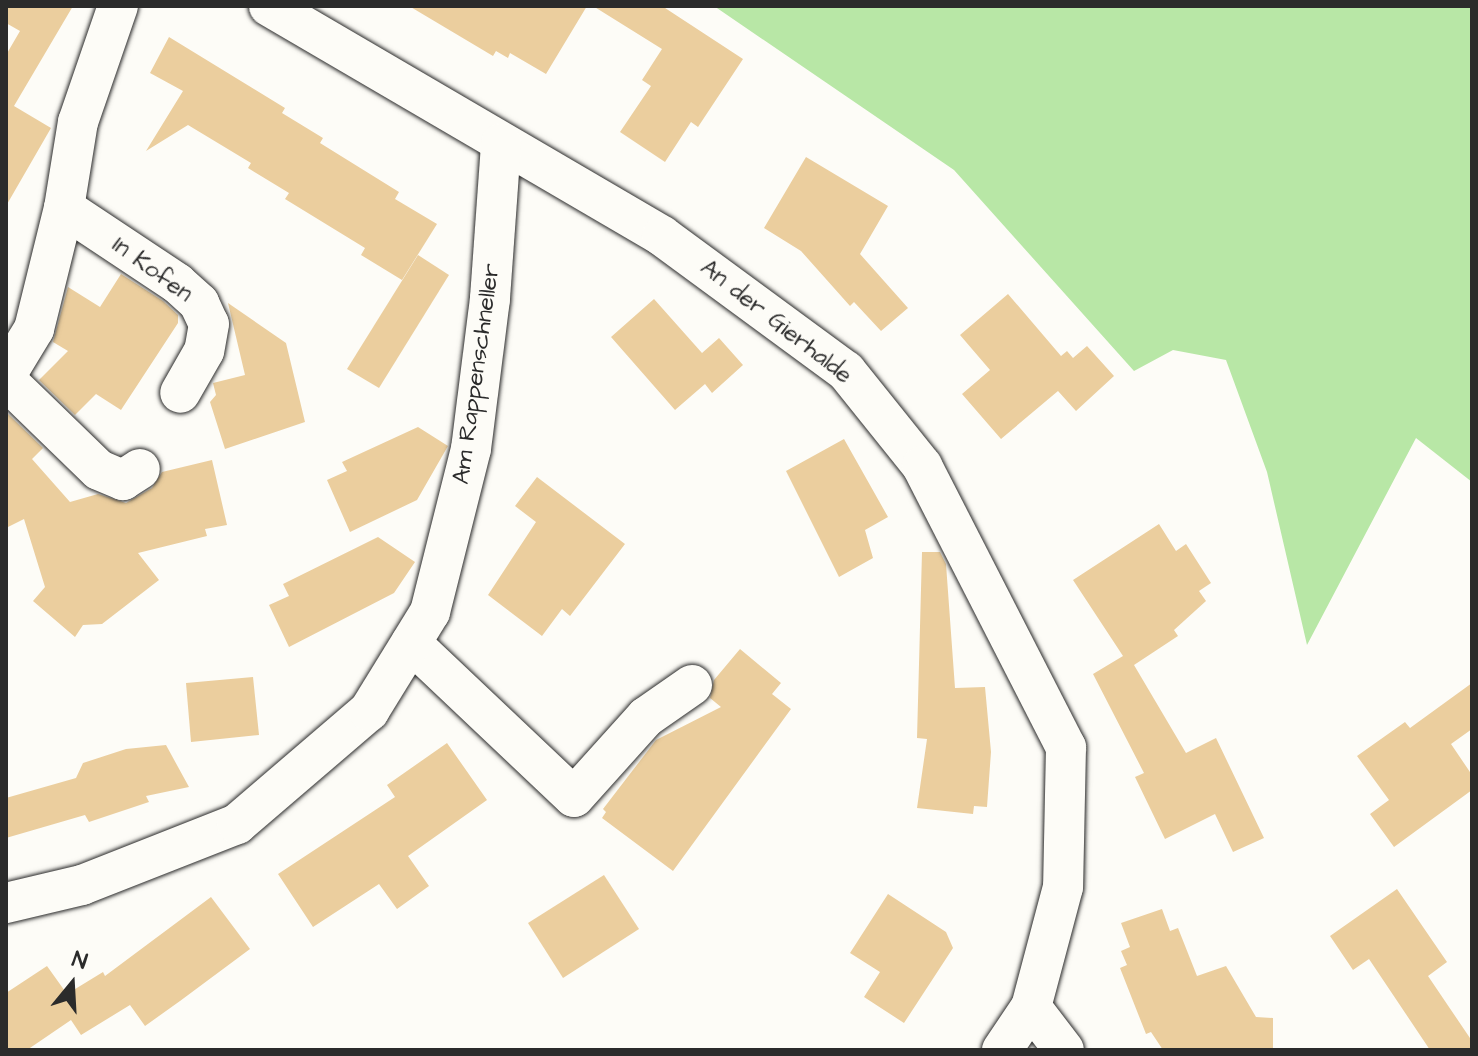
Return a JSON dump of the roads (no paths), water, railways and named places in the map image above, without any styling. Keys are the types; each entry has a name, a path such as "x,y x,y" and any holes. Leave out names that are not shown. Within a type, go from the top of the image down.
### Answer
{"street":[{"path":"118,6 78,122 64,208 34,329 6,377 99,470 123,480 140,469"},
{"name":"An der Gierhalde","path":"269,6 662,236 846,371 922,466 1066,747 1063,887 1031,1007 1002,1050"},
{"name":"Am Rappenschneller","path":"6,903 82,885 237,824 369,711 430,612 471,449 490,298 501,143"},
{"name":"In Kofen","path":"64,208 177,283 199,303 209,324 204,351 180,393"},
{"path":"411,643 574,797 646,717 692,685"},
{"path":"1031,1007 1064,1050"}]}
